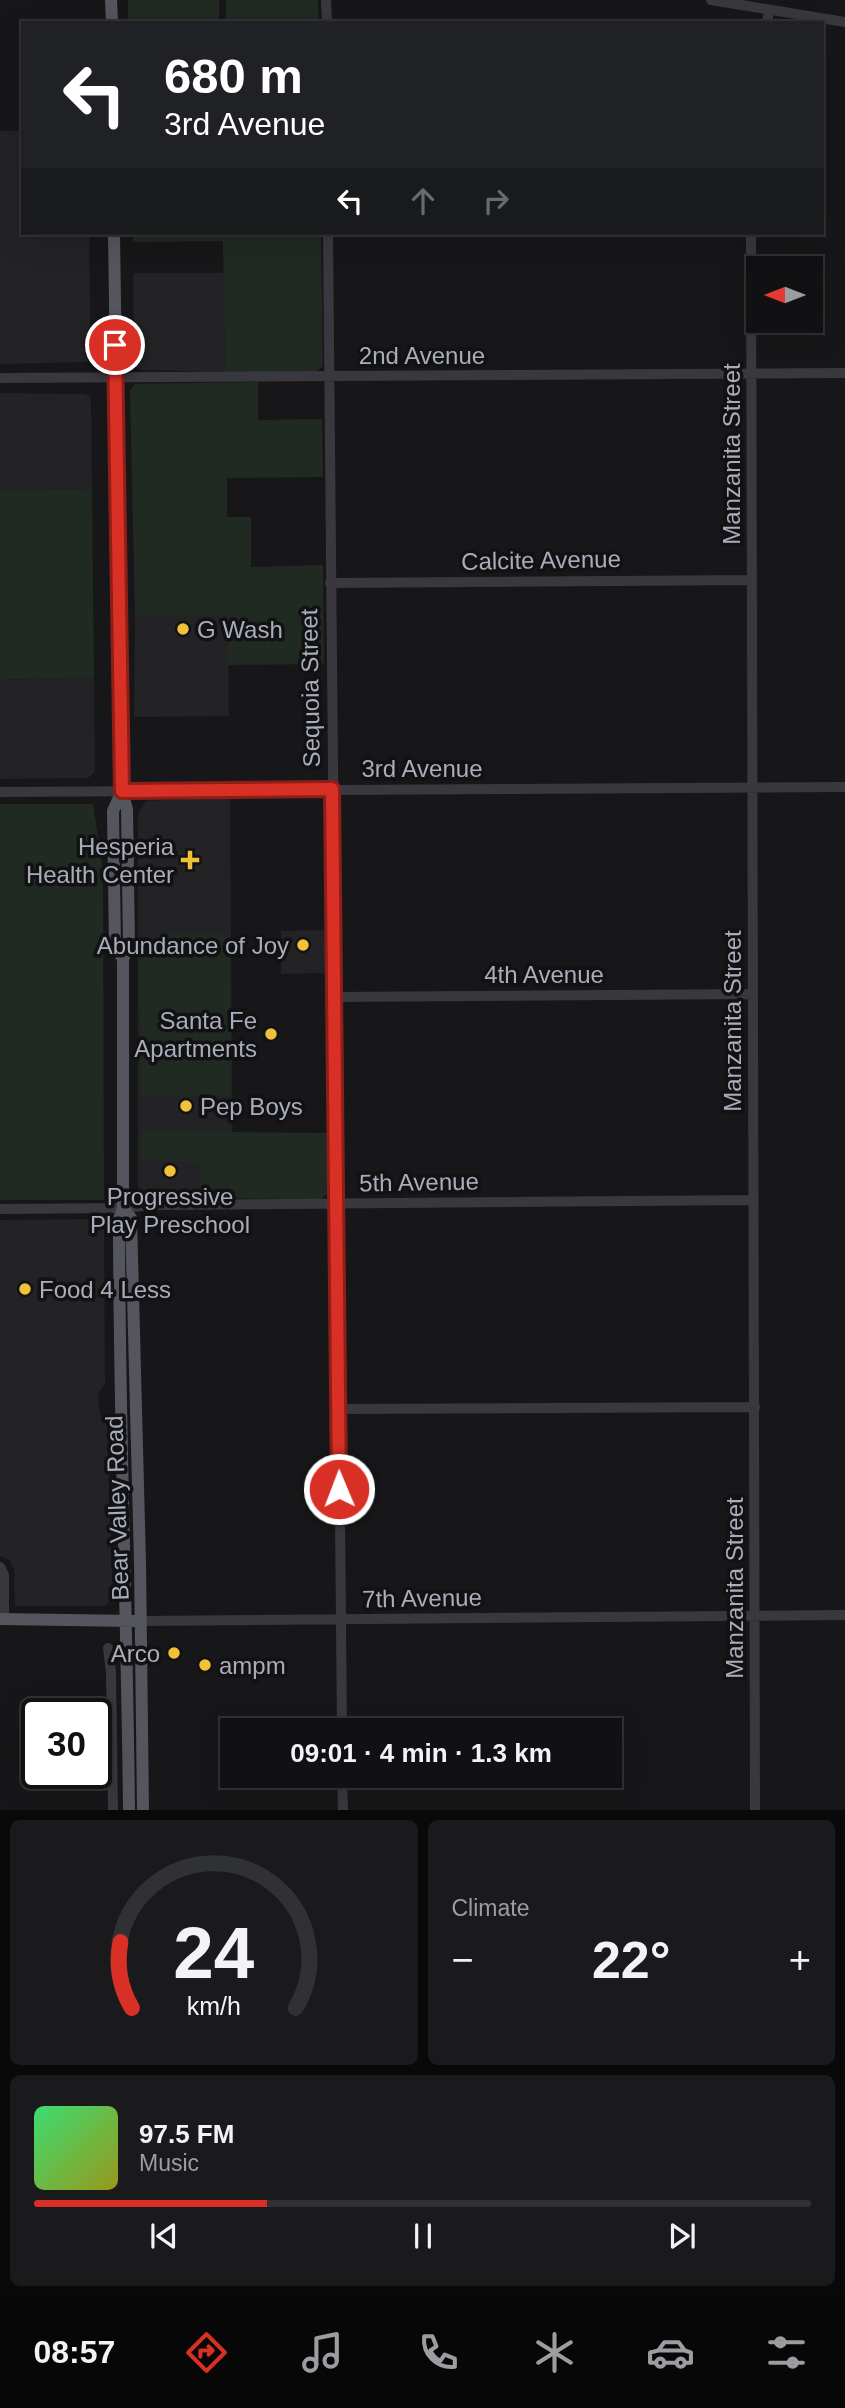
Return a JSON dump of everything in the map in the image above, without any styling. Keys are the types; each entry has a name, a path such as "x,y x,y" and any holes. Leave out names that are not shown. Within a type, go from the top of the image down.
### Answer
{"main road":[{"path":"111,0 112,21"},
{"name":"Bear Valley Road","path":"114,235 122,791 127,809 129,946 123,959 123,1208 119,1219 129,1810"},
{"name":"Bear Valley Road","path":"123,1208 131,1217 143,1810"},
{"path":"120,1402 126,1403 128,1408 130,1459 137,1483"},
{"name":"7th Avenue","path":"2,1619 141,1621"}],"street":[{"path":"326,0 327,21"},
{"path":"711,0 845,22"},
{"path":"767,21 769,10"},
{"name":"Sequoia Street","path":"328,235 342,1718"},
{"name":"Manzanita Street","path":"751,235 755,1810"},
{"name":"2nd Avenue","path":"0,378 845,373"},
{"name":"Calcite Avenue","path":"330,583 752,580"},
{"name":"3rd Avenue","path":"0,792 845,787"},
{"name":"4th Avenue","path":"335,997 753,994"},
{"name":"5th Avenue","path":"0,1209 123,1208 153,1205 754,1200"},
{"path":"338,1409 755,1407"},
{"path":"0,1567 4,1575 2,1619"},
{"name":"7th Avenue","path":"141,1621 845,1615"},
{"path":"108,1648 111,1672 113,1810"},
{"path":"342,1788 343,1810"}],"shaded area":[{"path":"128,0 219,0 219,21 128,21"},
{"path":"226,0 318,0 319,21 226,21"},
{"path":"0,131 21,131 21,235 89,235 91,362 0,364"},
{"path":"133,235 321,235 323,366 316,372 225,372 223,241 133,242"},
{"path":"133,273 224,273 225,372 137,368 134,362"},
{"path":"258,382 258,420 322,419 323,477 227,478 227,517 251,517 251,567 323,565 324,664 228,665 228,616 135,616 130,391 135,384"},
{"path":"0,393 85,394 91,398 92,489 0,491"},
{"path":"92,489 94,677 0,680 0,491"},
{"path":"228,615 229,716 134,717 135,616"},
{"path":"94,677 95,772 88,778 0,779 0,680"},
{"path":"230,797 233,1199 147,1199 138,1194 138,814 146,801"},
{"path":"0,804 93,804 103,870 104,1200 0,1200"},
{"path":"326,930 327,973 281,974 281,931"},
{"path":"161,933 230,934 231,1096 141,1097 139,950 143,939 155,938"},
{"path":"141,1131 328,1133 329,1192 321,1199 201,1198 201,1162 140,1161"},
{"path":"98,1219 104,1225 105,1384 98,1394 100,1414 107,1422 113,1599 105,1606 15,1606 14,1569 9,1560 0,1556 0,1220"}],"place":[{"name":"G Wash","path":"183,629"},
{"name":"Hesperia Health Center","path":"190,860"},
{"name":"Abundance of Joy","path":"303,945"},
{"name":"Santa Fe Apartments","path":"271,1034"},
{"name":"Pep Boys","path":"186,1106"},
{"name":"Progressive Play Preschool","path":"170,1171"},
{"name":"Food 4 Less","path":"25,1289"},
{"name":"Arco","path":"174,1653"},
{"name":"ampm","path":"205,1665"}],"route":[{"path":"115,345 122,791 332,789 339,1489"}]}
